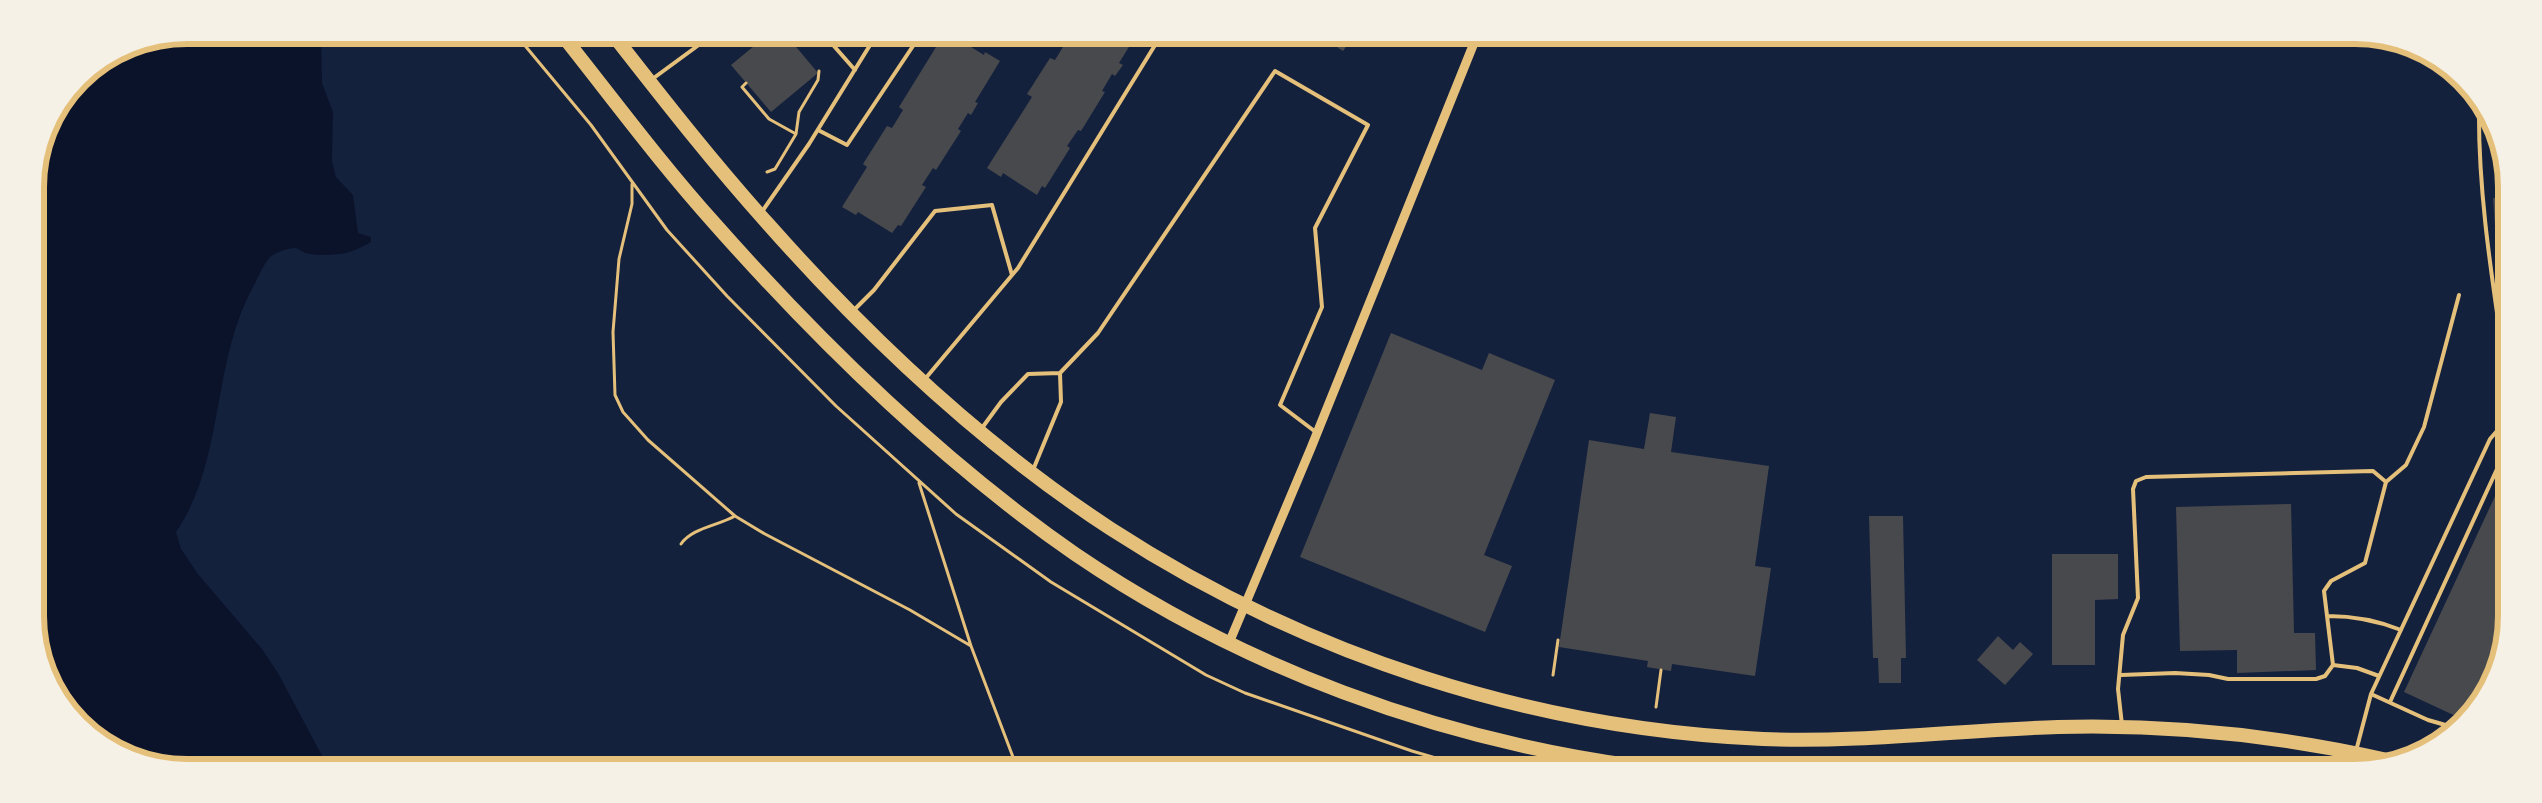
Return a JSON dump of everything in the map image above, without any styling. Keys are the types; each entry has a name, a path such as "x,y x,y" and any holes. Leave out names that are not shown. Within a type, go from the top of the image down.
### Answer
{"highway":[{"path":"569,44 713,222 803,319 898,411 973,476 1075,554 1147,598 1229,643 1328,685 1437,723 1543,750 1595,759"},
{"path":"620,44 760,215 852,312 923,381 980,430 1032,472 1112,529 1244,605 1335,645 1433,681 1530,707 1630,726 1728,737 1815,740 1890,738 2057,727 2122,727 2238,734 2376,758"}],"street":[{"path":"1229,643 1317,433 1474,44"}],"lane":[{"path":"649,81 700,44"},
{"path":"833,44 855,70"},
{"path":"760,215 818,130 871,44"},
{"path":"818,130 847,145 914,44"},
{"path":"923,381 1012,275 1156,44"},
{"path":"980,430 1001,402 1028,374 1060,373 1098,333 1275,71 1368,125 1315,228 1322,307 1280,405 1317,433"},
{"path":"2479,116 2478,136 2489,255 2498,319"},
{"path":"852,312 874,290 935,211 992,205 1012,275"},
{"path":"2332,665 2324,592 2331,581 2365,563 2386,482 2406,465 2424,427 2459,295"},
{"path":"1032,472 1061,402 1060,373"},
{"path":"2356,753 2371,694 2490,439 2498,430"},
{"path":"2390,702 2498,467"},
{"path":"2122,727 2118,689 2121,675 2123,635 2138,598 2133,489 2136,481 2146,477 2373,471 2386,482"},
{"path":"2328,616 2357,616 2401,630"},
{"path":"2121,675 2175,673 2209,674 2228,679 2316,679 2325,676 2332,665"},
{"path":"2332,665 2357,668 2379,676"},
{"path":"2371,694 2428,720 2448,726"}],"path":[{"path":"767,172 775,169 796,134 799,112 818,80 820,71"},
{"path":"746,83 742,87 763,113 796,134"},
{"path":"632,183 632,204 619,259 613,332 615,395 623,412 648,440 735,516 765,534 910,610 971,646"},
{"path":"919,483 971,646 1014,759"},
{"path":"681,544 687,535 720,524 735,516"},
{"path":"1553,675 1558,640"},
{"path":"1656,707 1661,670"}],"water":[{"path":"177,44 321,44 322,83 333,112 332,161 336,177 353,195 358,233 371,237 371,242 348,252 318,255 292,248 272,255 265,264 240,317 230,348 203,475 192,504 176,532 181,549 198,574 262,649 278,673 324,759 168,758 132,748 115,740 86,717 63,688 51,662 46,644 44,626 45,168 49,150 59,124 73,100 92,79 107,68 132,55 159,46"}],"building":[{"path":"756,44 794,44 818,73 771,112 731,65"},
{"path":"938,44 966,44 984,55 985,52 1000,61 975,102 978,103 971,115 968,113 958,129 961,131 936,170 933,168 922,185 926,187 901,226 898,225 892,233 858,212 856,215 842,207 867,167 863,164 887,126 892,128 903,110 899,107"},
{"path":"1065,44 1131,44 1119,63 1123,65 1115,76 1112,74 1102,91 1105,92 1081,131 1078,130 1067,146 1070,148 1045,188 1042,186 1037,195 1003,173 1001,177 987,168 1032,97 1027,94 1050,58 1055,60"},
{"path":"1332,44 1348,44 1343,51"},
{"path":"2493,198 2498,198 2498,241 2496,241"},
{"path":"1391,333 1482,370 1489,353 1555,380 1484,555 1512,566 1485,632 1300,557"},
{"path":"1650,413 1676,417 1671,452 1769,466 1755,566 1771,568 1755,676 1672,664 1671,671 1647,667 1648,661 1559,647 1589,440 1644,449"},
{"path":"2498,490 2498,616 2497,635 2493,655 2471,700 2457,717 2404,692"},
{"path":"2291,504 2294,633 2315,633 2316,670 2237,673 2237,650 2180,651 2176,507"},
{"path":"1869,516 1903,516 1906,658 1901,658 1901,683 1879,683 1878,658 1873,658"},
{"path":"2052,554 2118,554 2118,599 2095,600 2095,665 2052,665"},
{"path":"1998,636 2013,650 2020,642 2033,654 2005,685 1977,660"}]}
